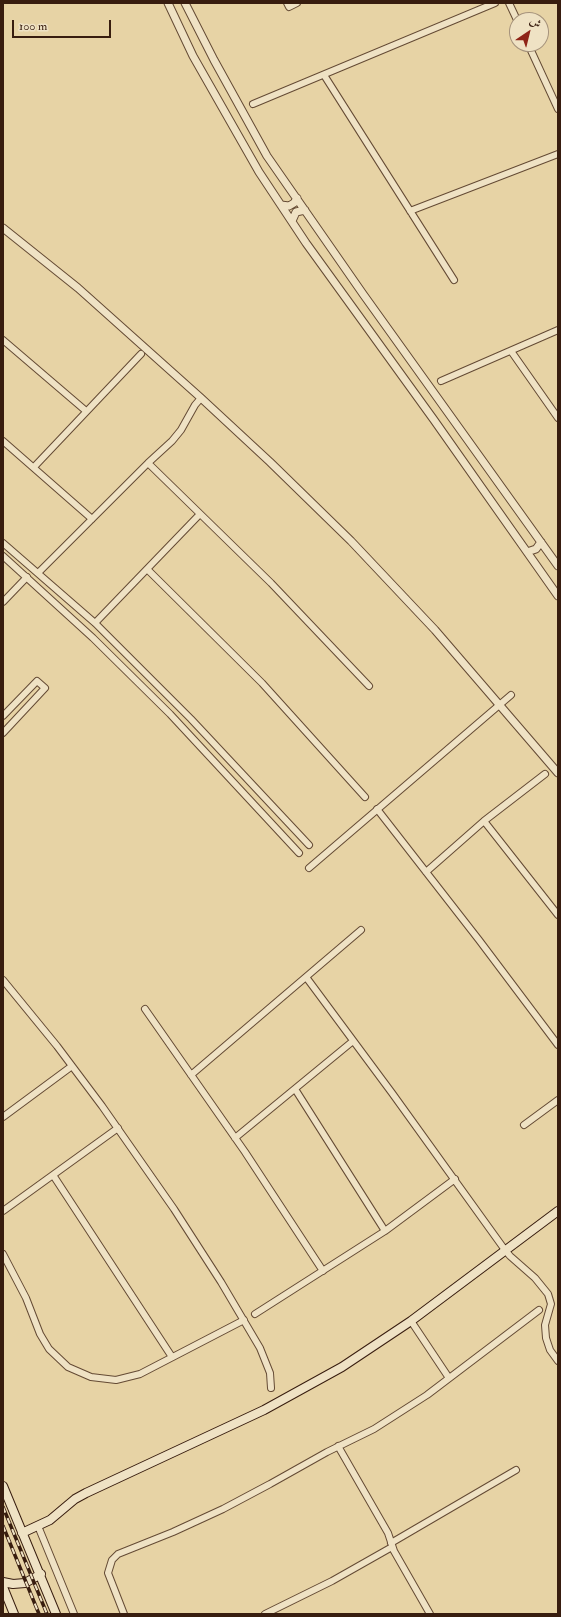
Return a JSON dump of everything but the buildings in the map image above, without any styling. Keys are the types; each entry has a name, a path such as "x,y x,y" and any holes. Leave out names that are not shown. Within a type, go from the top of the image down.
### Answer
{"main road":[{"path":"22,1533 55,1517 75,1499 86,1492 264,1410 314,1383 369,1350 411,1321 558,1211"},
{"path":"3,1486 41,1574 56,1614"},
{"path":"3,1582 13,1584 25,1583 41,1574"},
{"path":"3,1587 14,1614"}],"street":[{"path":"168,3 185,42 259,172 292,221 558,596"},
{"path":"185,3 256,138 363,294 558,566"},
{"path":"288,5 297,3"},
{"path":"253,104 495,3"},
{"path":"532,52 558,109"},
{"path":"324,75 454,280"},
{"path":"410,211 558,154"},
{"path":"281,205 290,206 297,198"},
{"path":"292,221 296,212 305,210"},
{"path":"3,228 78,288 270,462 388,579 500,704 558,773"},
{"path":"441,380 558,330"},
{"path":"3,340 86,412"},
{"path":"511,351 558,418"},
{"path":"34,467 140,354"},
{"path":"38,573 177,435 201,398"},
{"path":"3,440 92,519"},
{"path":"148,463 306,619 369,686"},
{"path":"95,623 200,514"},
{"path":"527,552 536,549 541,542"},
{"path":"3,543 95,623 191,719 309,845"},
{"path":"3,556 93,638 170,714 300,853"},
{"path":"147,569 262,683 365,797"},
{"path":"3,602 27,577"},
{"path":"3,716 37,681 45,688 3,733"},
{"path":"309,868 511,695"},
{"path":"426,872 484,821 545,774"},
{"path":"377,809 479,940 558,1045"},
{"path":"275,826 284,818"},
{"path":"484,821 558,915"},
{"path":"191,1075 361,930"},
{"path":"306,977 455,1179 505,1250 534,1278 550,1298 551,1304 546,1319 545,1332 548,1344 558,1361"},
{"path":"3,980 72,1066 118,1128 178,1215 244,1320 264,1356 270,1373 271,1388"},
{"path":"145,1009 235,1138 323,1271"},
{"path":"235,1138 353,1041"},
{"path":"4,1113 72,1066"},
{"path":"295,1088 385,1231"},
{"path":"524,1125 558,1100"},
{"path":"3,1211 118,1128"},
{"path":"53,1175 172,1357"},
{"path":"255,1314 385,1231 455,1179"},
{"path":"3,1254 26,1298 44,1342 55,1356 68,1367 91,1377 116,1380 140,1374 244,1320"},
{"path":"124,1614 109,1577 110,1564 114,1557 122,1552 173,1532 223,1509 391,1418 449,1378 539,1310"},
{"path":"411,1321 449,1378"},
{"path":"338,1446 388,1533 392,1545 430,1614"},
{"path":"265,1614 332,1581 516,1470"},
{"path":"38,1526 74,1614"}],"railway":[{"path":"3,1507 47,1614"},
{"path":"3,1526 39,1614"}]}
